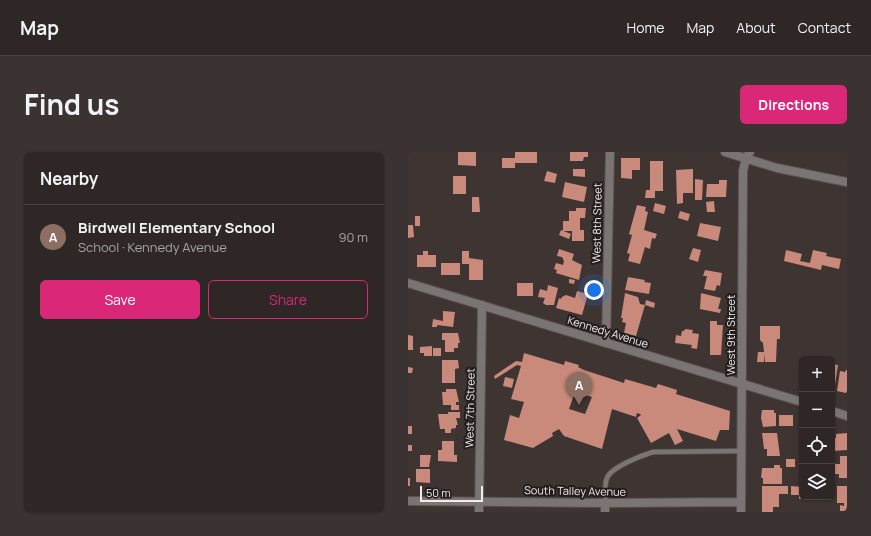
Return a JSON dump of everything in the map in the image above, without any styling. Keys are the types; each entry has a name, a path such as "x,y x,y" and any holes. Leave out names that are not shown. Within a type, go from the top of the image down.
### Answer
{"street":[{"name":"West 8th Street","path":"606,343 610,152"},
{"path":"725,152 748,155 776,168 847,182"},
{"name":"West 9th Street","path":"741,512 743,383 743,171 748,155"},
{"name":"Kennedy Avenue","path":"408,283 799,401"},
{"name":"West 7th Street","path":"479,512 482,305"},
{"path":"835,412 847,416"},
{"name":"South Talley Avenue","path":"408,501 480,500 606,503 741,502"},
{"path":"606,503 606,512"}],"lane":[{"path":"606,503 606,478 612,471 647,454 654,452 741,451"}],"building":[{"path":"458,152 476,152 476,166 458,165"},
{"path":"515,152 537,152 537,163 515,163 515,168 502,168 502,158 515,158"},
{"path":"570,152 588,152 588,157 584,157 583,161 570,161"},
{"path":"621,158 640,158 640,170 632,170 632,179 621,178"},
{"path":"650,161 663,161 663,191 655,191 655,198 645,198 646,190 650,190"},
{"path":"573,169 585,169 585,177 573,176"},
{"path":"693,169 693,193 683,193 683,203 677,204 676,170"},
{"path":"547,171 557,174 555,183 544,181"},
{"path":"453,176 466,176 466,194 453,194"},
{"path":"695,179 703,180 702,200 695,200"},
{"path":"719,180 727,180 726,197 706,197 707,184 719,184"},
{"path":"565,182 587,187 584,202 562,197"},
{"path":"472,197 479,197 480,212 472,212"},
{"path":"714,201 715,212 707,212 706,202"},
{"path":"655,203 666,206 664,214 653,211"},
{"path":"637,205 646,207 645,211 648,212 644,230 657,234 655,239 652,238 650,249 645,247 640,264 628,261 630,254 627,253 632,235 629,234"},
{"path":"576,208 586,208 585,218 580,218 580,230 584,230 584,241 572,241 572,231 563,231 563,221 569,221 569,211 576,211"},
{"path":"680,211 690,214 688,221 678,218"},
{"path":"415,216 420,216 420,226 415,226"},
{"path":"700,223 721,227 718,241 697,236"},
{"path":"408,225 413,225 414,237 408,238"},
{"path":"561,230 571,234 569,239 559,235"},
{"path":"693,248 701,250 698,262 689,259"},
{"path":"559,249 574,254 572,260 582,265 579,280 556,273 557,270 554,269 556,263 563,265 564,261 562,257 557,256"},
{"path":"786,250 802,254 800,261 810,263 813,250 827,253 826,256 841,259 839,269 822,265 821,270 784,261"},
{"path":"423,251 428,251 428,255 436,255 436,267 417,267 417,255 423,255"},
{"path":"462,251 469,251 469,258 483,260 483,280 469,280 469,264 462,264"},
{"path":"441,263 460,263 460,275 441,275"},
{"path":"705,270 722,273 720,286 717,285 715,291 704,289 707,276 703,276"},
{"path":"628,277 645,280 644,282 651,283 649,294 625,290"},
{"path":"569,279 575,280 574,284 569,283"},
{"path":"517,283 533,283 533,296 517,296"},
{"path":"548,285 558,288 554,305 546,305 543,303 545,298 538,297 540,289 547,291"},
{"path":"577,291 588,294 582,315 556,308 559,298 561,299 566,295 575,298"},
{"path":"625,293 638,297 640,304 645,305 636,336 624,333 626,323 622,322 623,318 621,318"},
{"path":"701,293 721,298 718,309 721,309 720,313 700,309"},
{"path":"646,300 655,303 654,308 645,305"},
{"path":"443,311 455,312 453,327 437,325 437,327 432,327 433,319 443,321"},
{"path":"710,321 717,321 717,325 723,325 721,355 710,355"},
{"path":"760,326 780,326 780,339 777,339 776,362 765,362 765,354 764,362 757,362 758,352 764,352 763,343 760,340"},
{"path":"685,329 693,330 692,333 699,334 697,349 691,348 692,345 675,343 676,335 681,336 682,331"},
{"path":"442,333 458,333 460,343 458,343 458,348 454,348 454,352 445,352 445,340 442,340"},
{"path":"408,335 413,336 413,350 408,350"},
{"path":"432,346 432,356 424,356 424,353 420,353 420,347"},
{"path":"433,348 441,348 441,356 433,356"},
{"path":"524,353 564,365 565,361 579,365 578,367 584,370 624,383 625,379 656,388 658,384 677,390 676,394 730,411 729,430 720,430 716,441 677,429 683,441 675,445 669,433 651,443 637,418 641,415 640,414 637,413 636,417 612,409 602,449 564,436 559,429 552,433 553,436 533,448 504,440 510,415 519,418 524,402 511,399 521,366 517,365 495,379 494,376 516,361 522,362","holes":["575,392 592,397 585,414 569,409"]},
{"path":"442,360 458,360 459,368 455,369 455,383 442,383"},
{"path":"835,364 838,365 835,385"},
{"path":"408,367 413,368 412,373 408,373"},
{"path":"846,370 846,393 837,391 840,371 845,372"},
{"path":"505,377 514,379 512,388 503,386"},
{"path":"446,389 456,389 459,402 456,402 456,405 459,405 459,410 451,410 451,405 443,405 442,392 446,392"},
{"path":"762,410 774,410 774,413 776,413 776,426 763,427 761,418"},
{"path":"448,412 460,412 460,418 456,418 458,425 456,425 456,428 451,429 451,433 445,433 445,429 440,429 438,414 448,414"},
{"path":"779,415 793,415 793,426 779,426"},
{"path":"408,426 412,426 412,434 408,434"},
{"path":"762,433 777,433 780,456 767,456 767,449 764,449"},
{"path":"847,433 847,450 835,451 836,434"},
{"path":"442,441 454,441 454,455 457,455 457,462 438,461 438,450 442,450"},
{"path":"408,445 412,445 412,451 408,451"},
{"path":"420,455 431,455 429,467 420,467"},
{"path":"840,456 847,456 847,478 839,478 839,474 835,474 835,464 840,464"},
{"path":"786,459 795,459 795,467 786,467"},
{"path":"774,465 780,465 780,468 782,468 782,484 763,484 763,478 761,478 762,468 774,468"},
{"path":"416,469 430,469 430,483 416,482"},
{"path":"408,478 410,478 410,486 408,486"},
{"path":"762,486 788,486 788,494 779,494 779,507 773,507 773,512 762,512"},
{"path":"791,486 799,487 799,495 791,495"},
{"path":"837,486 847,486 847,511 840,511 840,505 844,506 844,503 837,503"}],"place":[{"name":"Birdwell Elementary School","path":"579,405"}]}
